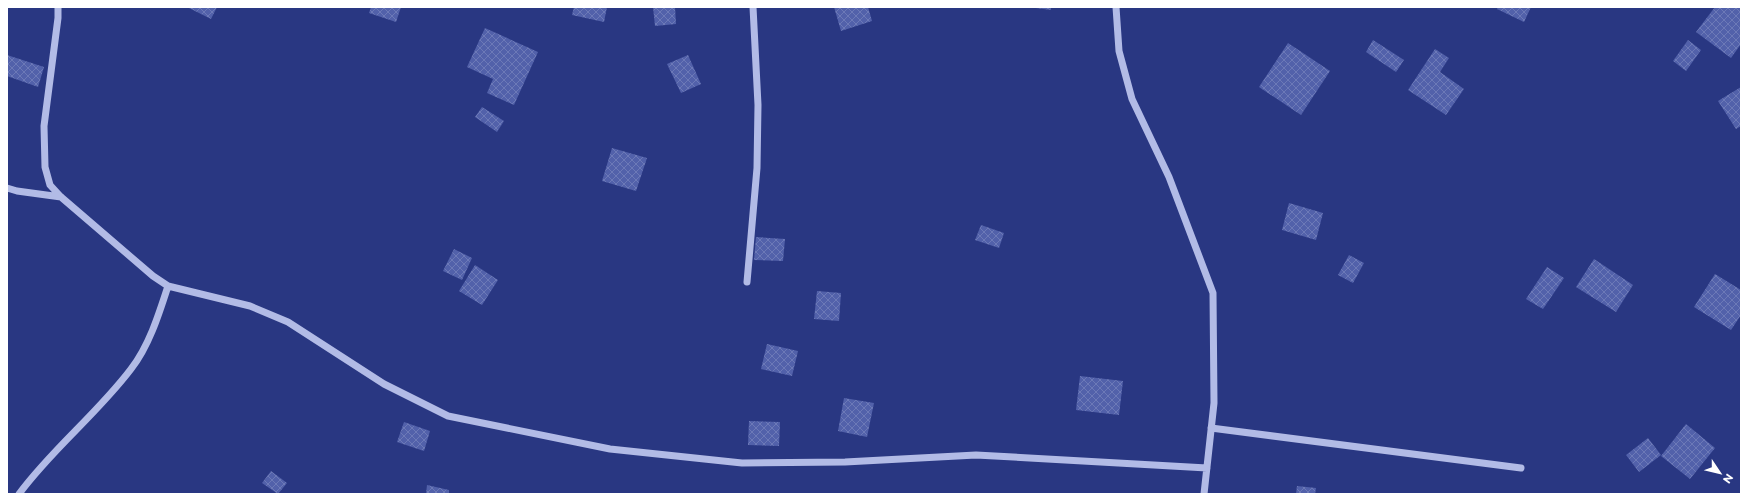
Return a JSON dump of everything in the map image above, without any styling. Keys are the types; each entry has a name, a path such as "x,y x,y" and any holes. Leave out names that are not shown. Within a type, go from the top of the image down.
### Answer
{"street":[{"path":"58,7 58,18 44,126 44,167 50,185 61,198 153,276 168,286 250,306 288,322 384,384 448,416 610,449 742,463 845,462 976,455 1207,468"},
{"path":"747,282 757,168 758,105 753,7"},
{"path":"1116,7 1119,51 1132,98 1169,177 1213,293 1214,403 1204,494"},
{"path":"7,188 61,198"},
{"path":"19,494 35,472 84,422 132,369 155,325 168,286"},
{"path":"1211,428 1521,468"}],"building":[{"path":"187,7 217,7 211,19"},
{"path":"371,7 401,7 396,22 369,13"},
{"path":"574,7 607,7 604,22 572,15"},
{"path":"653,7 675,7 676,24 655,26"},
{"path":"834,7 868,7 872,21 841,31"},
{"path":"1028,7 1051,7 1051,10"},
{"path":"1498,7 1531,7 1524,22 1497,9"},
{"path":"1715,7 1741,7 1741,44 1731,58 1696,32"},
{"path":"485,28 538,52 514,105 487,93 493,79 467,67"},
{"path":"1373,40 1404,60 1396,72 1366,52"},
{"path":"1688,40 1701,50 1686,71 1673,61"},
{"path":"1288,43 1330,71 1301,115 1259,87"},
{"path":"1435,49 1449,58 1440,72 1464,89 1446,115 1408,90"},
{"path":"7,55 44,67 38,87 7,76"},
{"path":"688,55 701,84 681,93 667,64"},
{"path":"1741,87 1741,126 1736,129 1718,101"},
{"path":"482,107 504,121 497,132 475,117"},
{"path":"612,148 647,158 636,191 602,181"},
{"path":"1289,203 1323,213 1316,240 1282,230"},
{"path":"981,225 1004,233 999,248 975,240"},
{"path":"756,237 785,239 783,261 754,260"},
{"path":"454,249 472,258 462,280 443,271"},
{"path":"1349,255 1364,263 1353,283 1338,275"},
{"path":"1594,259 1633,285 1616,312 1576,287"},
{"path":"475,265 498,280 482,305 459,291"},
{"path":"1547,267 1564,278 1543,309 1526,299"},
{"path":"1715,274 1741,290 1741,315 1731,330 1694,307"},
{"path":"817,291 841,293 839,321 814,319"},
{"path":"767,344 798,351 792,376 761,369"},
{"path":"1080,376 1123,381 1119,415 1076,410"},
{"path":"844,398 874,403 867,437 838,431"},
{"path":"749,421 780,422 779,446 748,445"},
{"path":"404,422 430,431 424,451 397,442"},
{"path":"1686,424 1715,448 1690,479 1661,456"},
{"path":"1648,438 1661,455 1639,472 1626,455"},
{"path":"271,471 287,483 278,494 262,483"},
{"path":"427,485 449,490 449,494 426,494"},
{"path":"1297,486 1316,488 1315,494 1296,494"}]}
